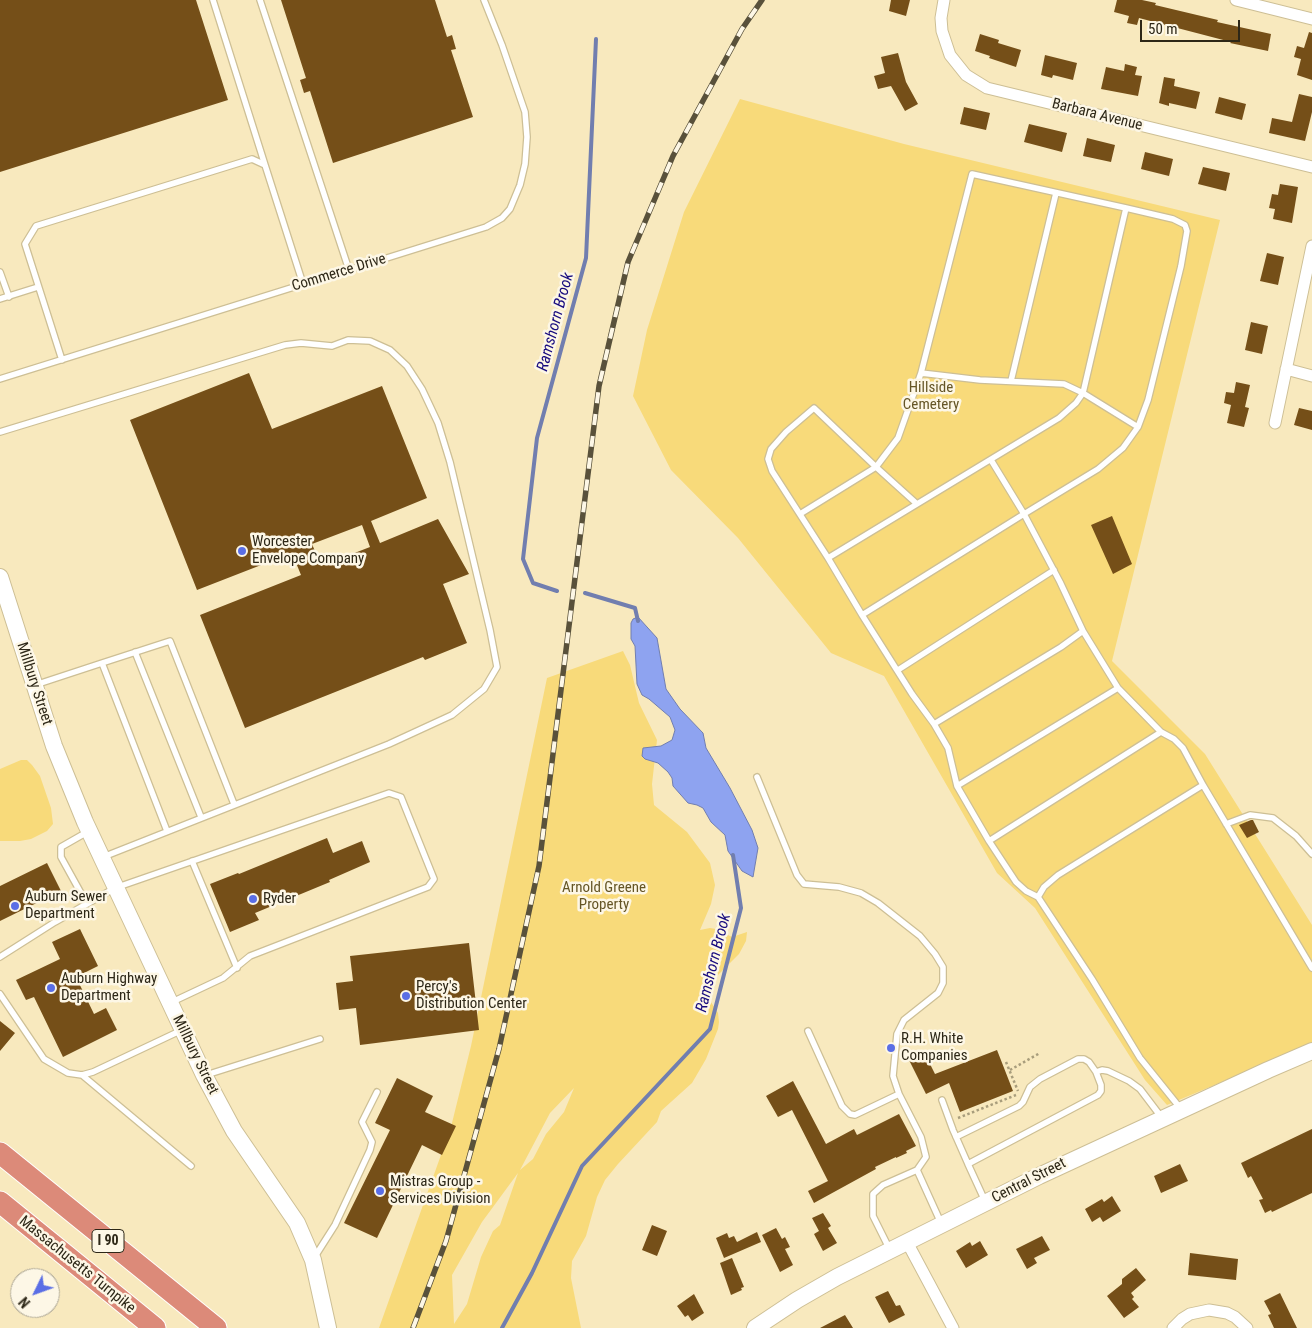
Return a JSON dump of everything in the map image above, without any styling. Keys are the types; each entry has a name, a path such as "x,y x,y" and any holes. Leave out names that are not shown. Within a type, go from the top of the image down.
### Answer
{"highway":[{"name":"I 90","path":"0,1153 216,1328"},
{"name":"Massachusetts Turnpike","path":"0,1202 155,1328"}],"street":[{"name":"Barbara Avenue","path":"944,0 941,18 942,31 950,55 966,75 987,88 1312,167"},
{"path":"1236,0 1312,19"},
{"path":"1275,423 1312,246"},
{"path":"1286,369 1312,376"},
{"name":"Millbury Street","path":"0,578 54,746 89,831 204,1075 234,1131 297,1223 313,1260 328,1328"},
{"name":"Central Street","path":"755,1328 804,1296 890,1250 1048,1171 1312,1051"},
{"path":"907,1242 953,1328"},
{"path":"1173,1328 1190,1314 1209,1310 1227,1313 1235,1317 1247,1328"}],"lane":[{"path":"213,0 264,165 304,284"},
{"path":"260,0 348,270"},
{"name":"Commerce Drive","path":"0,379 486,227 496,222 510,209 517,194 523,175 527,137 524,112 484,0"},
{"path":"62,360 25,244 36,226 252,159 264,165"},
{"path":"800,514 876,468 898,438 921,373 972,174 1173,219 1184,225 1187,231 1181,266 1148,400 1138,427 1123,448 1098,469 862,615"},
{"path":"1011,381 1056,193"},
{"path":"828,558 1059,418 1076,403 1083,393 1126,208"},
{"path":"0,272 8,296"},
{"path":"0,299 38,287"},
{"path":"0,432 284,345 301,343 332,346 348,340 370,342 390,350 407,366 422,389 438,423 450,462 490,630 497,667 484,689 452,715 389,744 101,857"},
{"path":"921,373 980,380 1064,384 1083,393 1138,427"},
{"path":"917,504 876,468 814,408 786,432 771,449 768,459 772,471 912,694 934,724 948,748 957,786 989,841 1016,882 1026,891 1038,897 1092,979 1140,1058 1181,1109"},
{"path":"991,460 1024,514 1054,570 1083,632 1118,688 1161,732 1174,739 1183,748 1312,968"},
{"path":"898,670 1054,570"},
{"path":"934,724 1083,632"},
{"path":"35,685 170,641 234,804"},
{"path":"135,652 201,817"},
{"path":"102,663 167,831"},
{"path":"957,786 1118,688"},
{"path":"989,841 1161,732"},
{"path":"757,777 797,875 804,884 839,887 860,893 878,903 920,936 943,967 943,983 938,993 904,1020 897,1034 893,1076 899,1094 921,1137 926,1157 917,1170 882,1185 873,1194 873,1216 890,1250"},
{"path":"1038,897 1044,887 1058,875 1203,785"},
{"path":"0,957 115,888 389,793 401,797 434,879 428,887 250,956 223,978 170,1003"},
{"path":"1226,824 1250,815 1273,818 1296,836 1312,854"},
{"path":"87,904 61,858 61,847 89,831"},
{"path":"192,861 237,968"},
{"path":"0,994 44,1059 68,1073 82,1075 93,1072 182,1030"},
{"path":"808,1032 842,1106 850,1114 855,1115 899,1094"},
{"path":"204,1075 320,1039"},
{"path":"956,1137 1019,1106 1030,1087 1078,1059 1084,1059 1089,1062 1096,1072 1101,1085 1101,1091 1098,1095 968,1164"},
{"path":"1096,1072 1108,1071 1129,1081 1149,1099 1162,1118"},
{"path":"82,1075 191,1166"},
{"path":"313,1260 335,1225 370,1150 372,1142 362,1122 376,1092"},
{"path":"942,1100 956,1137 986,1203"},
{"path":"917,1170 942,1225"}],"path":[{"path":"1010,1070 1040,1054"},
{"path":"950,1121 1016,1095 1018,1092 1006,1062"}],"green space":[{"name":"Hillside Cemetery","path":"740,99 904,144 1220,220 1112,661 1205,754 1312,925 1312,1044 1167,1105 1145,1080 1035,908 997,873 884,676 831,653 738,538 671,470 633,396 647,330 684,212"},
{"name":"Arnold Greene Property","path":"623,651 630,665 639,703 657,740 652,784 654,805 687,832 710,863 715,885 711,904 700,930 716,929 732,937 747,932 746,941 739,954 716,977 710,986 709,999 718,1013 719,1022 706,1059 692,1083 661,1111 657,1122 605,1180 597,1197 586,1236 572,1261 571,1278 581,1328 379,1328 451,1127 471,1046 547,678","holes":["574,1088 564,1112 546,1134 533,1159 520,1170 550,1113","518,1173 500,1225 493,1231 481,1257 467,1304 454,1324 452,1275 482,1222"]},
{"path":"21,760 27,760 40,776 51,808 53,824 47,831 31,839 0,841 0,769"}],"water":[{"path":"638,617 657,638 666,689 680,709 703,733 706,748 752,830 758,848 753,877 742,871 728,851 725,835 711,822 703,808 688,803 673,786 672,778 668,772 658,763 645,759 642,756 643,748 661,746 672,740 675,730 670,717 642,695 637,684 635,646 631,639 631,623 633,619"}],"building":[{"path":"0,0 196,0 228,100 0,172"},
{"path":"281,0 435,0 447,37 452,35 456,49 451,50 473,117 333,163 310,91 304,93 300,80 306,78"},
{"path":"891,0 910,0 906,16 889,11"},
{"path":"1117,0 1142,0 1156,3 1155,5 1218,20 1217,22 1271,34 1268,51 1230,43 1139,18 1137,25 1127,23 1129,16 1114,12"},
{"path":"1309,32 1312,33 1312,80 1297,75 1301,59 1294,57 1297,46 1304,48"},
{"path":"980,34 999,40 998,43 1021,50 1016,67 975,51"},
{"path":"898,53 906,82 918,104 905,111 891,86 878,89 874,76 885,73 881,57"},
{"path":"1045,55 1077,63 1073,80 1053,75 1052,78 1041,75"},
{"path":"1125,64 1137,67 1135,75 1142,76 1138,96 1101,89 1106,67 1124,71"},
{"path":"1164,77 1175,79 1174,86 1200,92 1196,109 1169,103 1169,106 1159,103"},
{"path":"1299,94 1312,97 1312,112 1305,141 1269,133 1272,118 1292,122"},
{"path":"1219,97 1246,104 1242,120 1215,113"},
{"path":"964,107 990,113 986,130 960,124"},
{"path":"1029,124 1067,133 1062,152 1024,142"},
{"path":"1087,138 1115,145 1111,162 1083,156"},
{"path":"1145,152 1173,159 1169,176 1141,169"},
{"path":"1203,167 1230,173 1226,191 1198,184"},
{"path":"1280,184 1298,187 1292,223 1273,219 1275,209 1269,208 1272,194 1278,195"},
{"path":"1267,253 1284,257 1278,285 1260,281"},
{"path":"1251,322 1268,326 1262,354 1245,350"},
{"name":"Worcester Envelope Company","path":"249,373 272,429 382,386 427,498 371,521 380,543 438,519 469,574 443,584 467,643 425,660 423,657 245,728 200,615 301,575 292,553 197,590 130,420","holes":["362,525 370,547 321,566 312,544"]},
{"path":"1236,382 1250,385 1245,407 1249,408 1244,427 1227,423 1231,405 1224,403 1226,392 1234,393"},
{"path":"1299,408 1312,411 1312,430 1294,425"},
{"path":"1112,516 1132,564 1113,574 1091,525"},
{"path":"1253,820 1259,832 1247,838 1239,825"},
{"name":"Ryder","path":"327,838 333,853 362,841 370,862 329,880 330,882 255,913 259,920 230,932 210,884"},
{"name":"Auburn Sewer Department","path":"47,863 61,891 0,921 0,886"},
{"name":"Auburn Highway Department","path":"80,929 98,966 76,977 94,1014 106,1008 117,1030 63,1057 34,997 26,1000 16,980 60,959 52,942"},
{"name":"Percy's Distribution Center","path":"469,943 479,1030 360,1045 356,1008 339,1010 336,983 353,981 350,956"},
{"path":"0,1021 15,1033 0,1051"},
{"path":"997,1050 1013,1091 960,1112 949,1083 926,1094 909,1060 924,1052 935,1074"},
{"path":"397,1078 433,1096 425,1112 456,1126 442,1155 422,1145 377,1238 344,1223 390,1130 375,1123"},
{"path":"793,1081 826,1144 854,1129 857,1135 899,1114 916,1146 906,1151 907,1153 875,1167 876,1169 814,1203 808,1191 828,1181 792,1110 778,1117 766,1096"},
{"path":"1312,1129 1312,1193 1272,1212 1271,1210 1265,1213 1259,1200 1263,1199 1251,1176 1248,1178 1241,1163"},
{"path":"1180,1164 1188,1181 1161,1193 1154,1176"},
{"path":"1112,1196 1121,1211 1103,1222 1100,1217 1092,1222 1085,1209 1102,1199 1104,1202"},
{"path":"823,1213 831,1226 828,1228 837,1243 823,1251 814,1234 819,1231 812,1218"},
{"path":"652,1225 667,1231 657,1256 642,1250"},
{"path":"776,1228 782,1239 785,1237 790,1247 785,1249 793,1265 780,1272 762,1235"},
{"path":"757,1232 761,1242 724,1258 716,1238 727,1233 729,1238 734,1236 737,1242"},
{"path":"1042,1236 1050,1250 1034,1258 1037,1263 1027,1269 1016,1249"},
{"path":"980,1241 988,1255 966,1268 956,1251 970,1242 972,1246"},
{"path":"1190,1253 1238,1259 1236,1280 1188,1275"},
{"path":"732,1258 744,1287 741,1288 742,1290 731,1295 720,1263"},
{"path":"1136,1268 1146,1280 1131,1293 1134,1297 1132,1299 1139,1307 1124,1318 1107,1296 1122,1284 1122,1279"},
{"path":"888,1291 896,1306 900,1305 905,1315 889,1323 875,1297"},
{"path":"1280,1293 1297,1328 1274,1328 1268,1315 1271,1314 1264,1301"},
{"path":"694,1294 704,1313 692,1321 688,1315 685,1317 677,1306"},
{"path":"845,1315 853,1328 820,1328"}],"waterway":[{"name":"Ramshorn Brook","path":"557,591 533,583 523,559 537,438 586,258 596,39"},
{"name":"Ramshorn Brook","path":"585,593 635,608 638,621"},
{"name":"Ramshorn Brook","path":"502,1328 532,1273 582,1166 710,1029 741,908 733,855"}],"railway":[{"path":"413,1328 446,1241 499,1049 539,866 599,386 628,262 673,156 742,29 762,0"}],"place":[{"name":"Worcester Envelope Company","path":"242,551"},
{"name":"Ryder","path":"253,899"},
{"name":"Auburn Sewer Department","path":"15,906"},
{"name":"Auburn Highway Department","path":"51,988"},
{"name":"Percy's Distribution Center","path":"406,996"},
{"name":"R.H. White Companies","path":"891,1048"},
{"name":"Mistras Group - Services Division","path":"380,1191"}]}
